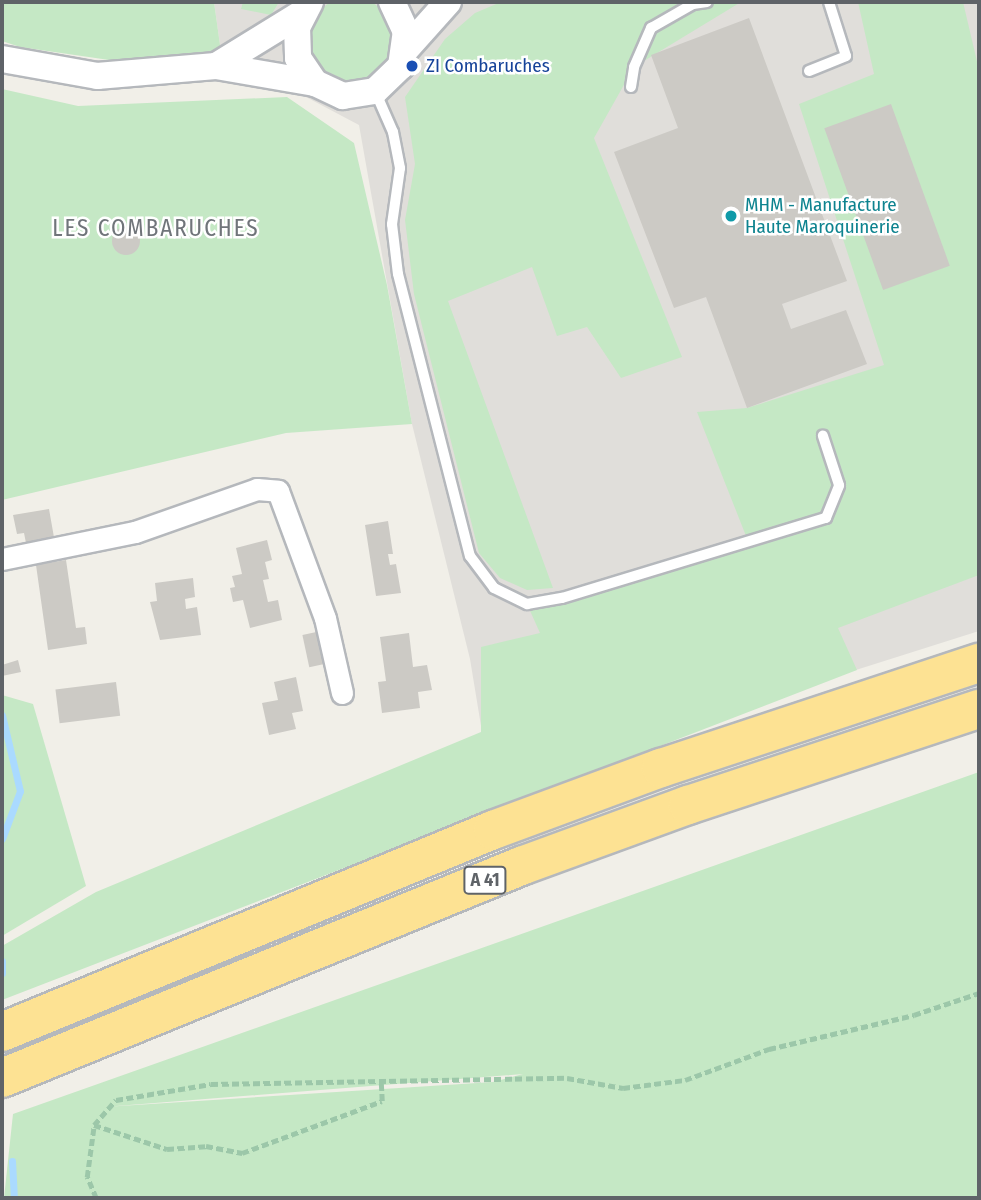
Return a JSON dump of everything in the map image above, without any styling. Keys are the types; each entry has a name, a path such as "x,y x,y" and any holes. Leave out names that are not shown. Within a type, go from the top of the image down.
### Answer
{"highway":[{"name":"A 41","path":"2,1032 493,830 661,768 979,663"},
{"name":"A 41","path":"2,1078 521,866 688,804 979,709"}],"street":[{"path":"392,2 406,32 406,49"},
{"path":"2,59 97,76 216,66 315,83 343,96 375,91 395,73 406,49 448,2"},
{"path":"216,66 306,7"},
{"path":"306,7 296,34 298,58 315,83"},
{"path":"2,559 135,532 257,489 278,491 325,618 342,693"}],"lane":[{"path":"631,87 634,67 651,29 693,4 707,2"},
{"path":"809,71 846,56 829,2"},
{"path":"375,91 393,132 400,168 393,224 398,274 470,556 494,588 527,604 562,598 826,518 839,485 823,436"}],"path":[{"path":"96,1198 87,1177 94,1125 116,1100 211,1084 566,1078 623,1088 685,1080 769,1049 914,1014 979,993"},
{"path":"94,1125 167,1149 206,1146 242,1153 382,1101 381,1081"}],"shaded area":[{"path":"214,2 979,2 979,631 524,775 482,732 470,659 412,424 359,125 221,52"}],"green space":[{"path":"351,-3 367,1 381,10 390,24 394,40 390,56 381,70 367,79 351,83 335,79 321,70 312,56 308,40 312,24 321,10 335,1"},
{"path":"2,2 214,2 221,52 123,62 20,47 2,41"},
{"path":"243,2 279,2 271,15 241,9"},
{"path":"501,2 741,2 634,67 594,138 682,357 621,378 587,327 557,336 532,267 448,301 553,588 527,590 500,578 479,553 414,294 405,220 415,164 405,97 445,39 475,13"},
{"path":"858,2 963,2 979,70 979,575 838,628 857,670 2,1000 2,946 96,892 481,732 481,647 540,633 527,604 748,541 697,412 747,408 884,365 799,104 874,74"},
{"path":"2,89 78,106 287,97 354,143 387,285 412,424 286,433 2,500"},
{"path":"2,695 33,704 86,886 2,936"},
{"path":"979,772 979,1198 4,1198 13,1114","holes":["523,1074 493,1082 104,1107"]}],"building":[{"name":"MHM - Manufacture Haute Maroquinerie","path":"749,18 847,281 782,304 791,329 846,310 867,364 747,408 706,297 674,308 614,152 678,128 651,55"},
{"path":"891,104 950,266 883,290 824,128"},
{"path":"126,227 136,231 140,241 136,251 126,255 116,251 112,241 116,231"},
{"path":"49,509 55,543 27,548 24,533 17,534 13,515"},
{"path":"388,521 393,554 388,554 390,565 396,564 401,593 376,596 365,525"},
{"path":"267,540 272,560 265,562 269,579 263,580 268,602 278,600 282,620 250,628 243,600 233,602 230,588 235,587 232,576 242,574 236,548"},
{"path":"66,560 76,628 85,627 87,644 48,650 36,565"},
{"path":"193,578 195,597 185,599 186,609 197,607 201,635 160,640 150,602 157,601 155,583"},
{"path":"321,631 328,663 309,667 302,635"},
{"path":"409,633 413,667 427,665 432,690 418,692 420,708 382,713 378,682 386,681 380,637"},
{"path":"18,660 21,672 2,676 2,665"},
{"path":"296,677 303,711 292,713 296,729 269,735 262,703 278,700 274,682"},
{"path":"116,682 120,716 60,723 55,689"}],"waterway":[{"path":"2,715 20,791 2,839"},
{"path":"2,961 2,973"},
{"path":"12,1161 14,1198"}],"place":[{"name":"ZI Combaruches","path":"412,66"},
{"name":"MHM - Manufacture Haute Maroquinerie","path":"731,216"}],"district":[{"name":"LES COMBARUCHES","path":"156,228"}]}
